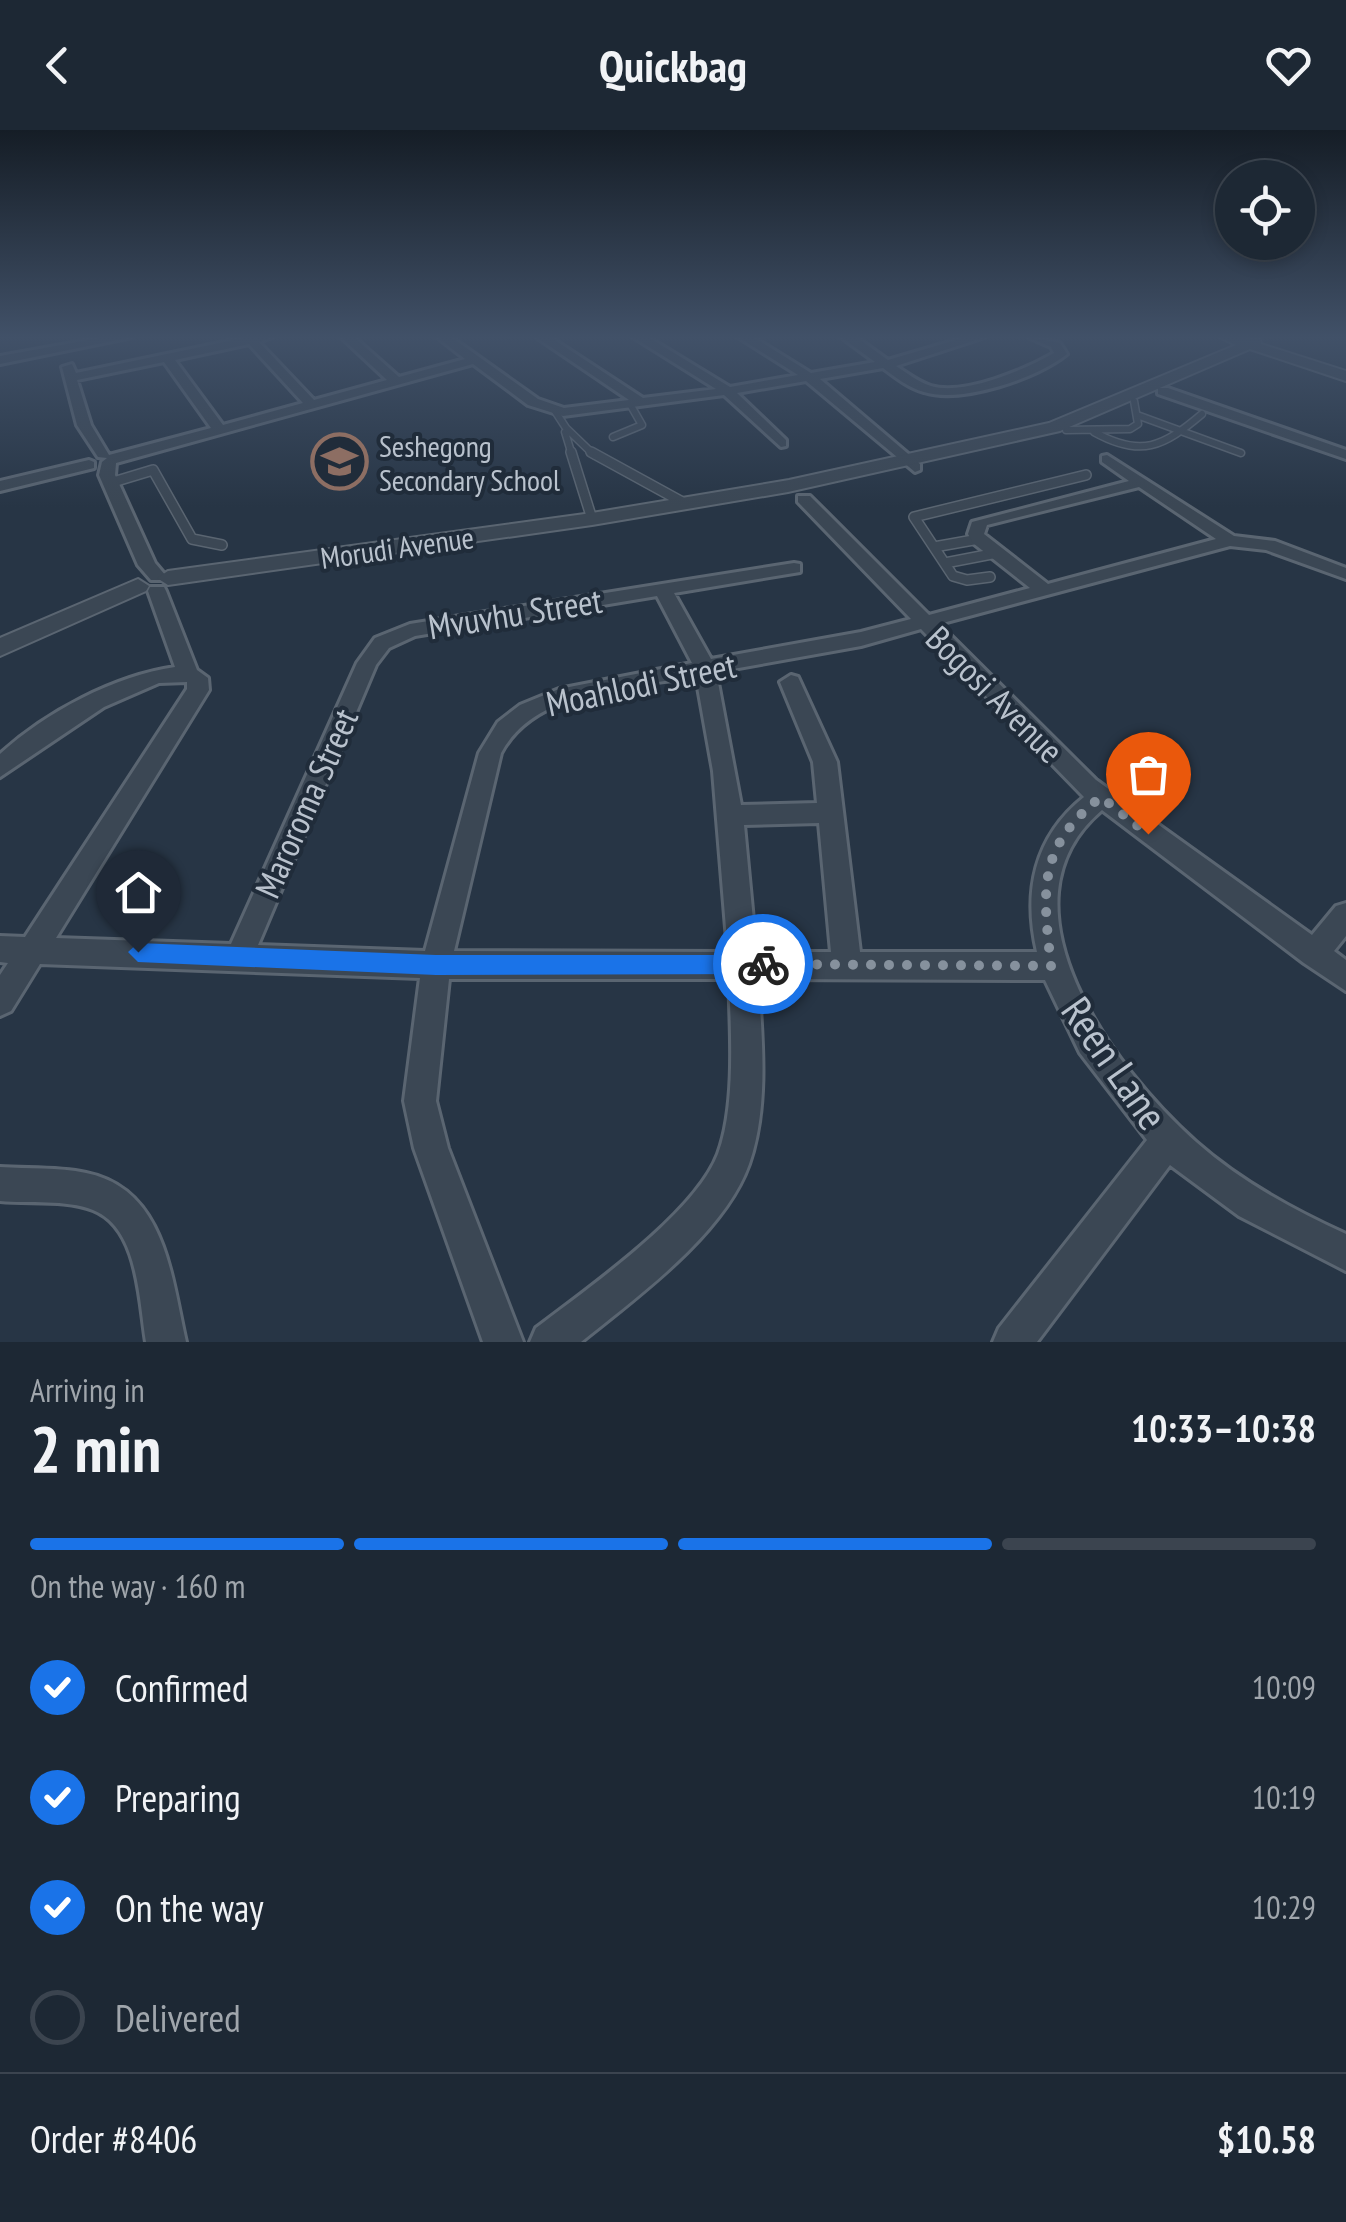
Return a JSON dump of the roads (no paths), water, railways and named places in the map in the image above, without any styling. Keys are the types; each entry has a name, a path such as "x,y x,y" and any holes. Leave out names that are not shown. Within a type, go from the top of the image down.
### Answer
{"street":[{"path":"0,1002 198,690 100,462 76,394"},
{"path":"193,394 218,428"},
{"path":"303,394 311,404"},
{"path":"0,486 350,394"},
{"path":"521,394 555,411 705,394"},
{"path":"626,394 636,404"},
{"path":"732,394 781,443"},
{"path":"829,394 910,463"},
{"name":"Morudi Avenue","path":"0,648 152,582 798,492 1054,427 1147,394"},
{"name":"Morudi Avenue","path":"910,463 1005,448 1136,408 1156,394"},
{"path":"1182,394 1346,455"},
{"path":"1185,394 1346,447"},
{"path":"1107,459 1230,540 1269,545 1346,574"},
{"path":"1043,589 979,539 977,526 987,520 1142,482"},
{"name":"Morudi Avenue","path":"592,519 684,503 798,492"},
{"name":"Bogosi Avenue","path":"798,492 924,624 1101,797 1346,977"},
{"name":"Moahlodi Street","path":"503,1342 423,1122 420,1075 436,965 490,753 509,722 556,696 809,650 924,624 1230,540"},
{"name":"Mvuvhu Street","path":"373,651 388,639 410,630 794,568"},
{"path":"550,1342 698,1214 733,1161 740,1126 744,1057 741,964 729,814 704,669 664,590"},
{"name":"Maroroma Street","path":"240,955 373,651"},
{"path":"0,768 42,734 102,700 150,679 192,674"},
{"path":"791,682 825,762 847,965"},
{"name":"Reen Lane","path":"1101,797 1067,828 1054,848 1047,872 1044,902 1051,966 1073,1012 1118,1080 1168,1140 1237,1193 1304,1234 1346,1254"},
{"path":"729,814 832,813"},
{"path":"1314,954 1346,915"},
{"path":"0,949 436,965 1051,966"},
{"path":"1013,1342 1168,1140"},
{"path":"0,1184 97,1193 120,1204 132,1216 147,1257 166,1342"}],"lane":[{"path":"613,437 642,425 636,404"},
{"path":"1136,408 1240,454"},
{"path":"1066,430 1130,429 1138,424 1136,408"},
{"path":"555,411 592,519"},
{"path":"1094,432 1113,444 1146,450 1202,414"},
{"path":"565,432 600,460 684,503"},
{"path":"100,462 153,470 188,536 222,545"},
{"path":"990,578 960,579 914,520 920,513 1086,475"},
{"path":"934,547 979,539"},
{"path":"944,563 997,553"}],"place":[{"name":"Seshegong Secondary School","path":"340,462"}]}
